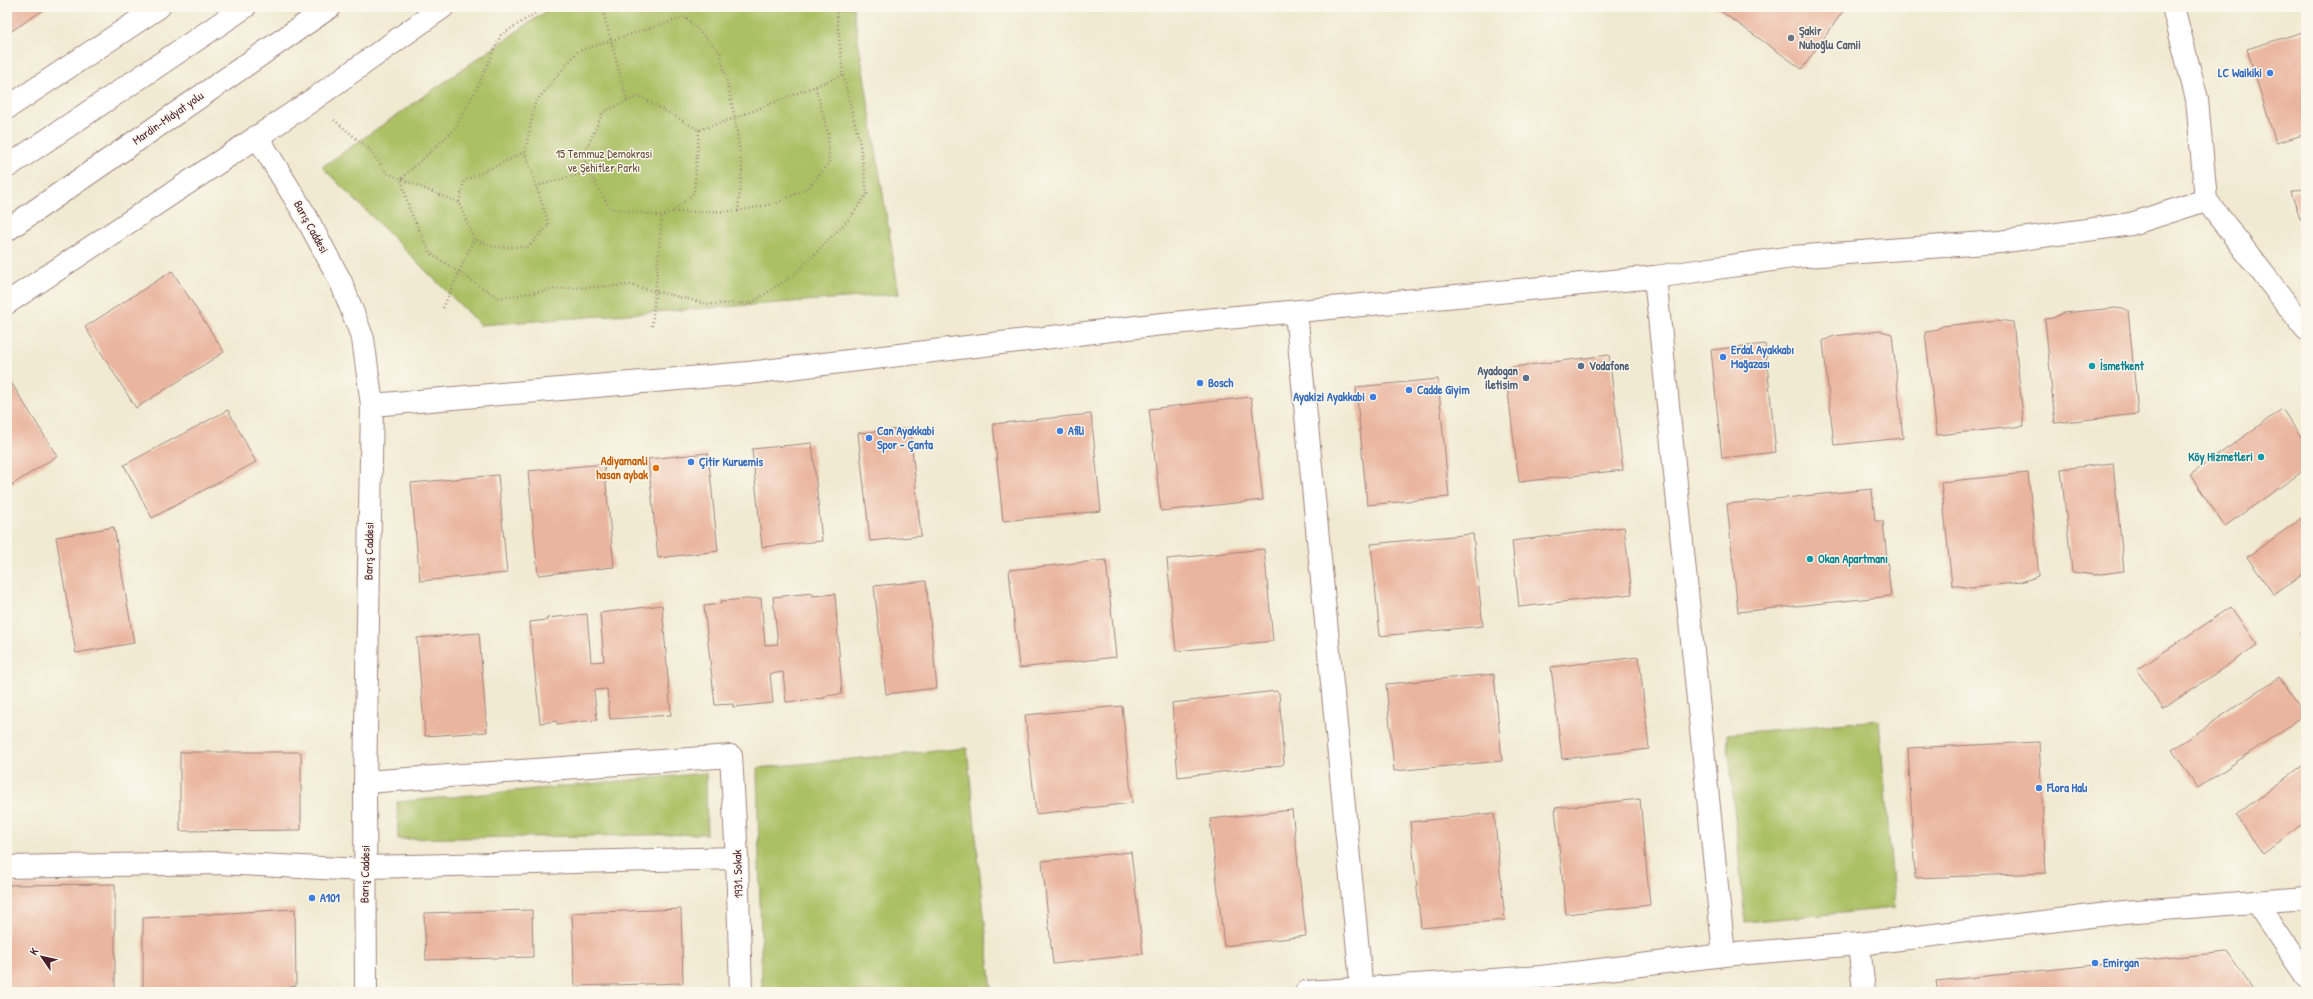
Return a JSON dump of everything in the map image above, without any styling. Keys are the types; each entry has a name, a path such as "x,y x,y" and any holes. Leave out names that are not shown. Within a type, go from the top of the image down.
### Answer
{"main road":[{"path":"7,108 159,7"},
{"path":"7,167 245,7"},
{"name":"Mardin-Midyat yolu","path":"7,230 330,7"},
{"path":"7,303 312,101 443,7"},
{"path":"2173,7 2197,99 2206,200 2306,329"},
{"name":"Barış Caddesi","path":"257,136 304,213 341,282 363,339 372,405 365,782 366,992"},
{"path":"372,405 748,373 1153,325 1655,277 1792,257 1999,242 2131,224 2206,200"},
{"path":"1655,277 1724,955"},
{"path":"1296,312 1362,990"},
{"name":"1931. Sokak","path":"365,782 731,756 738,858 741,992"},
{"path":"7,866 217,863 365,869 738,858"},
{"path":"1306,992 1362,990 1541,977 1724,955 1859,944 2124,912 2306,898"},
{"path":"2256,902 2306,976"},
{"path":"1859,944 1864,992"}],"path":[{"path":"400,179 454,130 478,86 501,35 545,7"},
{"path":"602,7 627,101"},
{"path":"400,179 409,208 430,253 498,298 557,289 630,285 656,293 708,304 751,303 794,275 850,218 866,194 860,144 842,75 836,7"},
{"path":"474,239 496,247 528,247 549,225 525,152 536,103 578,51 611,39 685,17 720,52 735,118 742,169 738,211"},
{"path":"699,130 694,193 672,212 662,216 610,208 583,156 603,112 639,96 699,130 735,118 842,75"},
{"path":"672,212 738,211 777,203 808,188 829,162 828,134 815,85"},
{"path":"312,101 369,149 387,173 459,203"},
{"path":"443,308 474,239 459,203 464,180 525,152"},
{"path":"536,186 590,172"},
{"path":"652,326 662,216"}],"green space":[{"name":"15 Temmuz Demokrasi ve Şehitler Parkı","path":"552,7 853,7 899,294 480,325 322,167"},
{"path":"1879,720 1895,908 1745,922 1727,734"},
{"path":"967,748 992,992 762,992 757,768"},
{"path":"706,773 707,834 398,839 397,802"}],"building":[{"path":"7,7 48,7 7,34"},
{"name":"Şakir Nuhoğlu Camii","path":"1715,7 1846,7 1802,69"},
{"path":"2306,31 2306,134 2276,143 2247,49"},
{"path":"2306,188 2306,223 2304,218 2300,219 2291,192"},
{"path":"172,271 224,352 136,408 85,327"},
{"name":"İsmetkent","path":"2116,308 2128,310 2138,414 2055,423 2045,319 2053,318 2063,313"},
{"path":"1997,320 2013,322 2024,426 1937,435 1925,332 1933,331 1943,326"},
{"path":"1881,331 1892,334 1903,438 1834,445 1823,341 1834,336"},
{"path":"1765,344 1776,452 1722,458 1711,350"},
{"path":"1609,355 1623,470 1519,482 1505,368"},
{"path":"7,376 57,456 7,488"},
{"path":"1438,379 1449,497 1367,505 1356,387"},
{"path":"1251,397 1263,500 1161,511 1149,409"},
{"name":"Köy Hizmetleri","path":"2282,409 2306,444 2306,469 2225,526 2190,475"},
{"path":"228,410 256,462 152,518 124,465"},
{"path":"1091,414 1101,511 1003,521 993,424"},
{"path":"910,428 921,536 870,541 858,433"},
{"path":"812,443 822,541 762,547 752,449"},
{"path":"708,453 718,551 658,558 648,459"},
{"path":"2113,463 2124,571 2094,575 2072,572 2061,469"},
{"path":"604,464 614,567 538,575 528,471"},
{"path":"2028,473 2039,576 2021,582 1972,588 1952,585 1941,482"},
{"path":"498,475 507,573 420,581 411,483"},
{"name":"Okan Apartmanı","path":"1872,489 1875,521 1883,521 1891,596 1738,612 1727,504"},
{"path":"2306,515 2306,572 2274,595 2247,557"},
{"path":"114,527 134,643 76,653 56,537"},
{"path":"1624,527 1632,594 1519,607 1512,541"},
{"path":"1473,534 1483,626 1380,636 1371,544"},
{"path":"1264,549 1273,641 1176,651 1167,559"},
{"path":"1106,560 1116,657 1019,668 1009,570"},
{"path":"926,581 937,688 886,694 874,586"},
{"path":"813,593 813,596 835,594 842,694 825,696 825,698 786,702 783,672 770,674 773,703 733,707 733,704 715,705 704,606 721,604 721,601 761,598 765,645 778,644 773,597"},
{"path":"662,605 671,715 610,719 607,689 594,690 597,720 557,724 557,721 540,723 530,622 547,620 547,618 587,614 591,662 604,661 600,613"},
{"path":"2231,607 2257,645 2163,709 2137,670"},
{"path":"2306,628 2306,641 2300,633"},
{"path":"479,633 487,732 425,736 417,638"},
{"path":"1639,657 1649,749 1562,759 1551,667"},
{"path":"1494,674 1502,761 1394,771 1386,684"},
{"path":"2279,677 2305,715 2198,788 2172,750"},
{"path":"1276,691 1279,693 1284,763 1282,765 1178,777 1172,703"},
{"path":"1122,706 1132,803 1036,814 1025,715"},
{"path":"2039,742 2046,873 1915,878 1908,748"},
{"path":"180,752 301,752 301,830 180,831"},
{"path":"2306,763 2306,821 2263,854 2236,815"},
{"path":"1640,799 1650,905 1566,914 1555,808"},
{"path":"1292,810 1306,936 1224,946 1210,819"},
{"path":"1494,813 1505,920 1421,928 1410,822"},
{"path":"1131,852 1143,954 1053,964 1042,861"},
{"path":"115,884 115,992 7,992 7,885"},
{"path":"295,909 296,986 263,992 143,992 143,918"},
{"path":"681,909 683,983 575,986 572,913"},
{"path":"532,910 533,957 426,960 424,913"},
{"path":"2227,952 2255,992 1938,992 1936,981"}],"place":[{"name":"Şakir Nuhoğlu Camii","path":"1791,38"},
{"name":"LC Waikiki","path":"2270,73"},
{"name":"Erdal Ayakkabı Mağazası","path":"1723,357"},
{"name":"Vodafone","path":"1581,366"},
{"name":"İsmetkent","path":"2092,366"},
{"name":"Ayadogan iletisim","path":"1526,378"},
{"name":"Bosch","path":"1200,383"},
{"name":"Cadde Giyim","path":"1409,390"},
{"name":"Ayakizi Ayakkabi","path":"1373,397"},
{"name":"Afili","path":"1060,431"},
{"name":"Can Ayakkabi Spor - Çanta","path":"869,438"},
{"name":"Köy Hizmetleri","path":"2261,457"},
{"name":"Çitir Kuruemis","path":"691,462"},
{"name":"Adiyamanli hasan aybak","path":"656,468"},
{"name":"Okan Apartmanı","path":"1810,559"},
{"name":"Flora Halı","path":"2039,788"},
{"name":"A101","path":"312,898"},
{"name":"Emirgan","path":"2095,963"}]}
